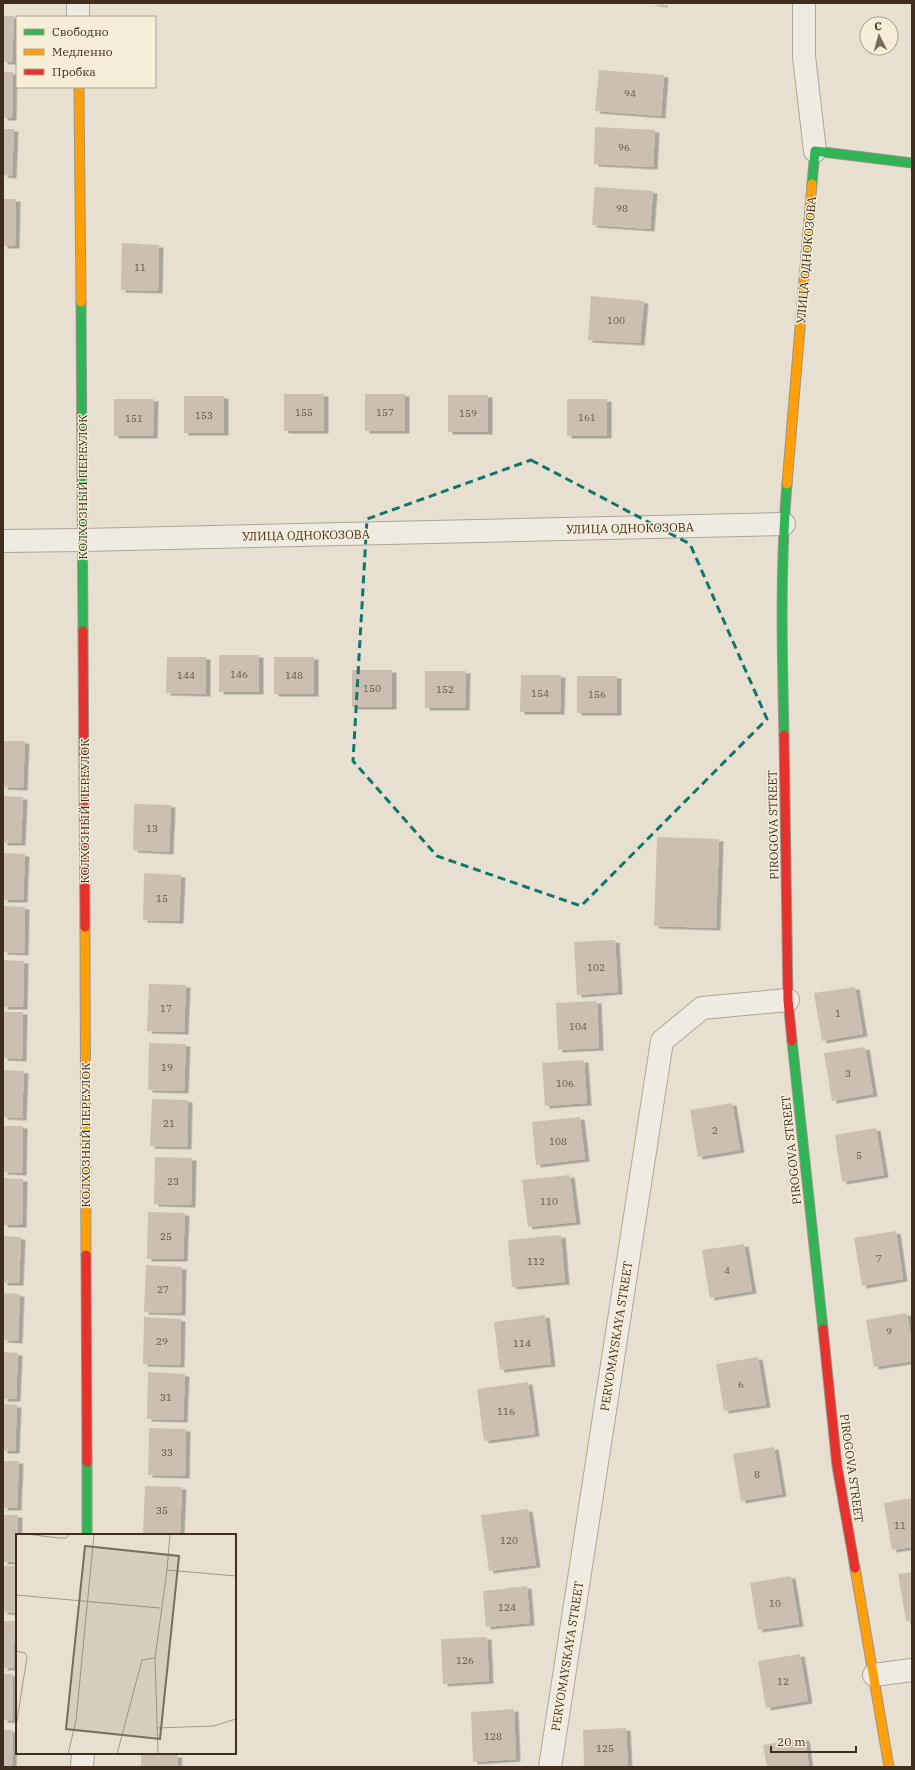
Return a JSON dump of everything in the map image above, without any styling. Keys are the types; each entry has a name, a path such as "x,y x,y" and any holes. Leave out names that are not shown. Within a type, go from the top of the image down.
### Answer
{"street":[{"path":"78,3 78,16"},
{"path":"804,3 804,56 815,151 912,163"},
{"name":"КОЛХОЗНЫЙ ПЕРЕУЛОК","path":"78,88 83,540 87,1534"},
{"name":"УЛИЦА ОДНОКОЗОВА","path":"3,541 784,524 815,151"},
{"name":"PIROGOVA STREET","path":"784,524 782,644 788,1000 837,1466 889,1767"},
{"name":"PERVOMAYSKAYA STREET","path":"550,1767 662,1041 702,1008 788,1000"},
{"path":"874,1675 912,1670"},
{"path":"82,1767 83,1754"}],"highlighted area":[{"path":"531,460 690,544 767,719 581,906 437,856 353,761 367,519"}],"building":[{"path":"648,3 663,3 663,5"},
{"path":"3,16 14,16 12,62 3,62"},
{"path":"599,70 664,75 661,116 595,111"},
{"path":"3,72 13,72 12,118 3,118"},
{"path":"595,127 655,130 653,167 594,164"},
{"path":"3,129 14,129 12,176 3,175"},
{"path":"595,187 653,191 650,229 592,225"},
{"path":"3,199 16,199 15,246 3,246"},
{"path":"122,243 159,245 158,291 121,290"},
{"path":"591,296 644,301 640,343 588,340"},
{"path":"284,394 324,394 324,431 284,431"},
{"path":"365,394 405,394 405,431 365,431"},
{"path":"448,395 488,395 488,432 448,432"},
{"path":"184,396 224,396 224,433 184,433"},
{"path":"114,399 154,399 153,436 114,436"},
{"path":"567,399 607,399 607,436 567,436"},
{"path":"219,655 259,655 259,692 219,692"},
{"path":"167,657 206,657 206,694 166,693"},
{"path":"274,657 314,657 314,694 274,694"},
{"path":"352,670 392,670 392,707 352,707"},
{"path":"425,671 466,671 465,708 425,708"},
{"path":"521,675 561,675 560,712 520,712"},
{"path":"577,676 617,676 617,713 577,713"},
{"path":"3,741 25,741 23,788 3,787"},
{"path":"3,796 23,797 21,843 3,843"},
{"path":"134,804 171,805 169,852 133,850"},
{"path":"657,837 719,839 716,928 654,926"},
{"path":"3,853 25,854 23,900 3,900"},
{"path":"144,873 181,875 179,921 143,920"},
{"path":"3,906 25,907 24,953 3,952"},
{"path":"615,940 618,992 577,995 574,942"},
{"path":"3,960 24,961 23,1007 3,1007"},
{"path":"149,984 186,985 184,1032 147,1031"},
{"path":"855,987 863,1034 822,1041 814,993"},
{"path":"597,1001 599,1048 558,1050 556,1003"},
{"path":"3,1012 23,1012 22,1059 3,1058"},
{"path":"149,1043 186,1044 184,1091 148,1090"},
{"path":"865,1047 873,1094 832,1101 824,1053"},
{"path":"584,1060 587,1103 545,1106 542,1063"},
{"path":"3,1070 24,1071 22,1118 3,1117"},
{"path":"152,1099 188,1100 187,1147 150,1146"},
{"path":"732,1103 740,1150 698,1157 690,1110"},
{"path":"580,1117 585,1159 536,1165 532,1122"},
{"path":"3,1126 23,1126 22,1173 3,1172"},
{"path":"876,1128 884,1175 842,1182 835,1135"},
{"path":"155,1157 192,1158 191,1205 154,1204"},
{"path":"570,1175 576,1222 528,1227 522,1180"},
{"path":"3,1178 23,1179 22,1225 3,1225"},
{"path":"148,1212 185,1213 183,1259 147,1259"},
{"path":"896,1231 903,1279 862,1286 854,1238"},
{"path":"561,1235 565,1282 512,1287 508,1240"},
{"path":"3,1236 21,1237 19,1283 3,1283"},
{"path":"744,1244 752,1291 710,1298 702,1250"},
{"path":"146,1265 182,1267 181,1313 144,1312"},
{"path":"3,1293 20,1294 18,1341 3,1340"},
{"path":"907,1313 912,1343 912,1361 874,1367 866,1320"},
{"path":"545,1315 551,1364 500,1370 494,1322"},
{"path":"144,1317 181,1319 180,1365 143,1364"},
{"path":"3,1352 18,1353 16,1399 3,1399"},
{"path":"758,1357 766,1405 724,1411 716,1364"},
{"path":"148,1372 185,1374 183,1420 147,1419"},
{"path":"528,1382 535,1434 484,1441 477,1389"},
{"path":"3,1404 17,1405 15,1451 3,1451"},
{"path":"149,1428 186,1429 185,1476 148,1475"},
{"path":"774,1447 782,1494 741,1501 733,1454"},
{"path":"3,1461 19,1461 17,1508 3,1508"},
{"path":"145,1486 182,1487 180,1533 143,1533"},
{"path":"912,1498 912,1547 892,1550 884,1503"},
{"path":"528,1509 536,1565 489,1571 481,1515"},
{"path":"3,1515 18,1515 16,1562 3,1562"},
{"path":"3,1566 16,1566 16,1613 3,1612"},
{"path":"912,1572 912,1620 906,1621 898,1574"},
{"path":"791,1576 799,1624 758,1630 750,1583"},
{"path":"527,1586 530,1623 486,1627 483,1591"},
{"path":"3,1621 15,1621 13,1668 3,1668"},
{"path":"487,1637 489,1681 443,1684 441,1639"},
{"path":"800,1654 808,1701 766,1708 758,1661"},
{"path":"3,1674 13,1674 12,1721 3,1720"},
{"path":"514,1709 516,1759 473,1762 471,1712"},
{"path":"626,1728 628,1767 584,1767 583,1730"},
{"path":"3,1730 13,1730 12,1767 3,1767"},
{"path":"805,1738 809,1767 767,1767 763,1745"},
{"path":"141,1754 178,1755 177,1767 141,1767"}],"traffic: fast":[{"path":"812,184 815,151 912,163"},
{"path":"81,302 83,631"},
{"path":"784,735 782,578 787,484"},
{"path":"792,1041 823,1329"},
{"path":"87,1462 87,1534"}],"traffic: slow":[{"path":"79,88 81,302"},
{"path":"787,484 812,184"},
{"path":"85,927 86,1255"},
{"path":"855,1568 889,1767"}],"traffic: jam":[{"path":"83,631 85,927"},
{"path":"784,735 788,1000 792,1041"},
{"path":"86,1255 87,1462"},
{"path":"823,1329 837,1466 855,1568"}]}
